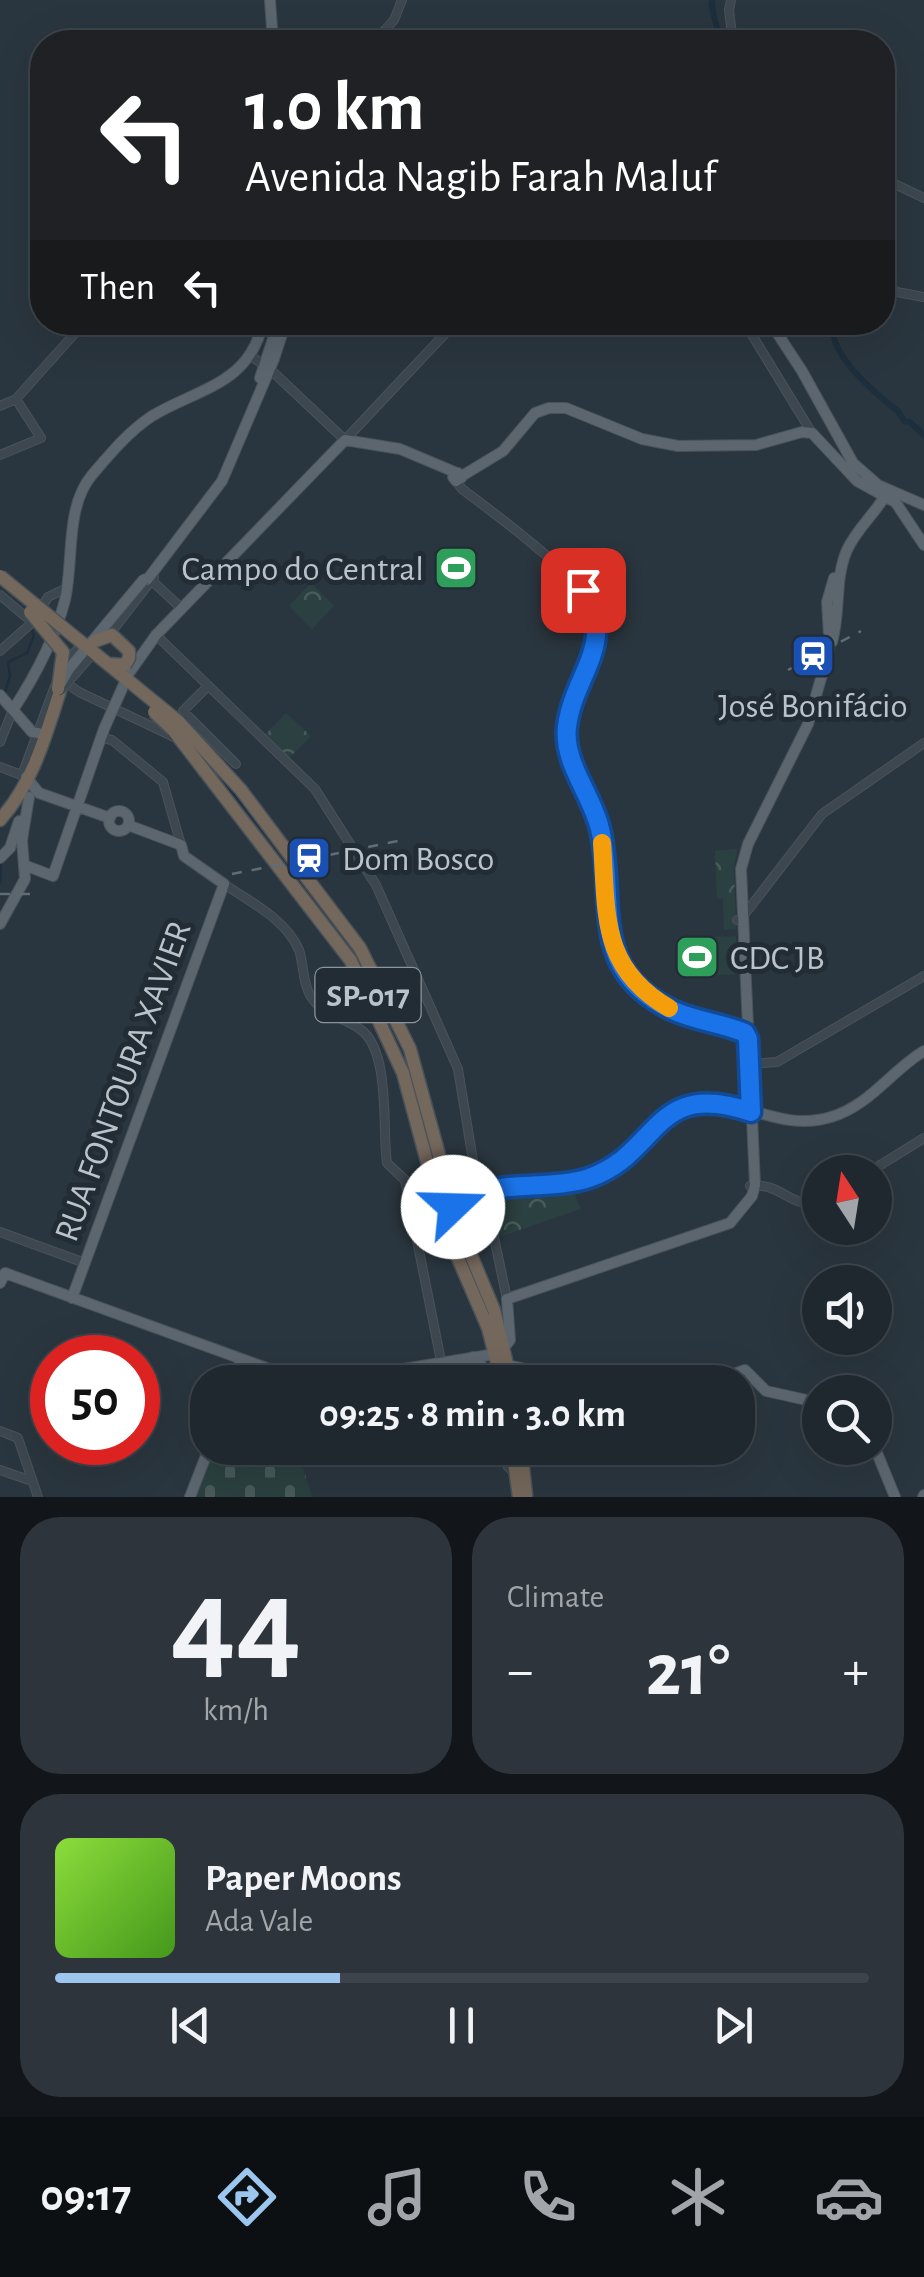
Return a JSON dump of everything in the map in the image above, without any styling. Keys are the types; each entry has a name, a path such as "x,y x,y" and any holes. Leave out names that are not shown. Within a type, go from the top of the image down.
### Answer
{"highway":[{"name":"SP-017","path":"0,572 98,659 180,722 241,790 356,942 417,1069 448,1195 454,1254 482,1313 495,1355 504,1365"},
{"name":"SP-017","path":"0,592 36,613 180,722 193,752 262,851 344,948 407,1086 492,1306 495,1355"},
{"path":"0,818 30,780 62,688 63,652 36,613"},
{"path":"30,780 40,738 62,688 101,640 112,636 129,651 128,660 121,666 98,659"},
{"path":"180,722 210,738"},
{"path":"236,764 234,776 241,790"},
{"path":"515,1465 522,1497"}],"main road":[{"path":"270,0 273,30"},
{"path":"14,710 54,629 66,588 79,494 87,481 147,420 236,373 258,345 260,335"},
{"path":"101,640 217,487 281,335"},
{"path":"781,335 868,481"},
{"path":"62,688 69,668 147,578 219,476 270,367"},
{"path":"26,867 53,876 103,734 137,654 349,439 400,450 460,478 503,451 535,414 549,408 566,408 642,439 680,446 756,446 812,432 888,494 924,502"},
{"path":"238,444 248,431"},
{"path":"888,494 924,545"},
{"path":"491,1365 510,1334 507,1300 730,1223 754,1189 740,869 754,826 806,714 828,648 832,597 845,545 888,494"},
{"path":"44,652 51,648 58,652"},
{"path":"2,697 40,738"},
{"path":"30,780 77,806 110,818 114,830 121,831 128,825 181,846 184,856 224,884"},
{"path":"1,857 10,848 30,780"},
{"path":"0,924 24,882 22,840 30,780"},
{"name":"RUA FONTOURA XAVIER","path":"72,1298 224,884"},
{"path":"448,1195 593,1171 609,1162 670,1108 696,1098 722,1101 786,1122 810,1119 854,1104 924,1048"},
{"path":"2,1280 72,1298 257,1365"},
{"path":"424,1365 511,1351 511,1365"},
{"path":"239,1365 241,1359"},
{"path":"755,1380 766,1391 802,1398"},
{"path":"190,1497 202,1465"},
{"path":"882,1465 895,1497"}],"street":[{"path":"385,30 396,17 402,0"},
{"path":"731,0 731,30"},
{"path":"895,184 924,198"},
{"path":"895,291 924,296"},
{"path":"0,406 16,399 73,335"},
{"path":"251,356 270,367 349,439 444,335"},
{"path":"752,335 812,432"},
{"path":"62,688 98,659 101,640 114,630 147,578 224,481 248,431 270,367"},
{"path":"0,455 41,438 16,399"},
{"path":"460,478 579,585 594,610 597,638 569,717 567,741 570,758 600,826 607,926 620,961 638,986 664,1006 745,1035"},
{"path":"0,572 18,584 36,613 75,654"},
{"path":"147,578 182,608"},
{"path":"59,668 147,578"},
{"path":"0,651 48,596 66,588"},
{"path":"36,613 54,629 62,688"},
{"path":"104,621 111,621 114,630 137,654"},
{"path":"156,635 316,791 376,886 456,1065 475,1167 507,1300"},
{"path":"180,722 208,686"},
{"path":"62,688 79,692 170,735 193,752"},
{"path":"0,742 14,710"},
{"path":"103,734 163,782 181,846"},
{"path":"210,738 236,764"},
{"path":"740,924 830,807 924,743"},
{"path":"0,767 30,780"},
{"path":"224,884 289,933 301,955 306,988 320,1009 366,1034 384,1093 388,1167 406,1180 442,1362"},
{"path":"746,1062 777,1062 924,976"},
{"path":"892,1158 924,1138"},
{"path":"754,1189 802,1202"},
{"path":"0,1232 85,1263"},
{"path":"0,1431 18,1438 38,1497"},
{"path":"0,1470 32,1481"}],"green space":[{"path":"311,583 334,606 312,629 289,606"},
{"path":"286,713 311,736 288,759 264,736"},
{"path":"737,849 736,929 724,930 723,899 717,898 715,851"},
{"path":"736,936 738,974 691,976 689,938"},
{"path":"572,1186 580,1209 499,1237 489,1195"},
{"path":"205,1465 302,1465 312,1497 193,1497"}],"waterway":[{"path":"712,0 718,30"},
{"path":"833,335 855,372 904,421 924,435"},
{"path":"4,696 10,676 8,662 27,653 34,635 31,627"},
{"path":"224,781 293,869"},
{"path":"0,883 1,860"},
{"path":"331,920 358,958"},
{"path":"459,1242 469,1267"}],"railway":[{"path":"788,670 861,631"},
{"path":"329,855 407,839"},
{"path":"232,874 283,864"},
{"path":"0,894 36,894"}],"slow traffic":[{"path":"602,843 607,926 613,947 638,986 669,1008"}],"place":[{"name":"Campo do Central","path":"456,568"},
{"name":"José Bonifácio","path":"813,656"},
{"name":"Dom Bosco","path":"309,858"},
{"name":"CDC JB","path":"697,957"}],"route":[{"path":"453,1207 479,1192 575,1181 597,1174 628,1152 662,1119 688,1106 715,1103 751,1112 745,1033 664,1006 632,978 613,947 607,926 600,831 570,758 567,741 569,717 597,638 594,610 583,590"}]}
